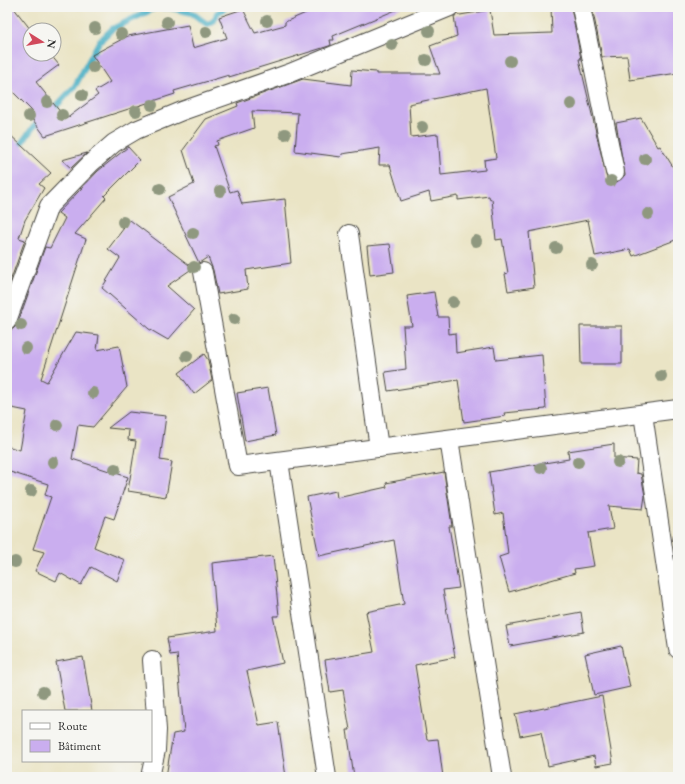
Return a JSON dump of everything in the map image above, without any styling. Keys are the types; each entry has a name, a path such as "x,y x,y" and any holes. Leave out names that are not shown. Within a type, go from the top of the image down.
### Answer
{"street":[{"path":"7,321 49,206 91,163 114,143 136,130 182,111 290,73 450,7"},
{"path":"581,7 615,172"},
{"path":"349,234 380,448"},
{"path":"203,272 238,466 678,409"},
{"path":"643,414 678,649"},
{"path":"449,439 502,777"},
{"path":"279,461 327,777"},
{"path":"150,777 156,750 157,730 152,660"}],"building":[{"path":"7,7 13,7 25,22 22,22 22,62 57,62 59,65 36,82 66,119 98,95 95,91 110,82 92,55 128,36 188,25 193,48 227,38 219,17 243,9 255,33 285,25 285,22 315,9 327,7 403,7 333,36 334,40 330,40 331,45 329,46 229,77 229,75 174,91 175,94 45,136 30,116 34,113 7,86"},
{"path":"551,7 571,7 581,59 579,59 607,179 612,182 617,182 625,175 616,123 641,118 658,147 660,146 678,175 678,239 633,256 630,249 595,256 588,220 529,232 534,287 508,291 505,274 508,273 502,239 496,240 492,199 490,200 489,196 458,200 458,196 431,201 429,192 401,201 390,165 379,165 380,148 342,154 341,157 295,151 298,113 252,111 254,128 217,141 218,145 214,146 230,192 237,190 242,204 285,199 291,263 246,270 248,289 218,294 213,270 208,257 199,263 168,197 194,184 183,150 206,119 238,106 237,103 303,79 351,85 352,70 376,72 376,74 440,74 430,46 457,36 454,16 490,10 494,35 552,33","holes":["486,88 496,158 484,160 485,170 441,175 438,134 411,137 409,104"]},
{"path":"592,7 678,7 678,73 630,80 627,56 602,57"},
{"path":"7,132 51,173 39,184 44,188 25,220 19,238 25,240 7,290"},
{"path":"128,147 140,160 104,196 106,198 75,234 86,239 41,379 47,382 76,332 99,335 97,350 119,346 127,387 93,427 78,425 72,459 128,477 114,519 105,516 94,547 125,560 117,581 91,567 81,585 60,573 56,581 35,571 44,552 33,549 51,497 45,495 48,484 7,471 7,446 20,450 27,411 7,407 7,331 13,329 17,325 45,247 50,248 65,218 58,213 98,171"},
{"path":"87,153 71,168 62,160"},
{"path":"130,220 193,268 167,286 194,310 168,340 149,329 102,288 120,258 108,249"},
{"path":"390,244 394,272 370,275 367,246"},
{"path":"434,292 438,317 448,317 449,334 455,333 456,353 494,347 496,360 542,355 546,409 504,413 505,416 464,422 458,380 388,391 385,372 406,369 403,326 412,326 407,296"},
{"path":"580,326 622,326 622,364 581,364"},
{"path":"204,354 208,360 212,380 194,394 179,373"},
{"path":"268,388 276,435 245,441 237,393"},
{"path":"129,412 166,416 160,460 172,462 166,497 128,491 136,441 128,440 129,430 108,428"},
{"path":"614,444 614,458 637,460 636,473 641,474 645,496 643,509 609,506 613,529 588,533 594,566 574,569 575,573 509,592 499,557 508,554 503,513 495,515 489,472 569,459 568,451"},
{"path":"444,472 452,526 449,526 459,588 443,590 455,657 415,665 427,740 438,739 443,777 354,777 347,730 350,730 343,690 330,692 325,660 374,652 366,612 404,604 394,540 319,556 307,497 336,491 337,498 387,487 386,483"},
{"path":"273,556 279,616 273,616 283,663 247,671 259,725 278,722 286,777 166,777 173,734 184,732 177,654 170,655 167,638 217,631 212,563"},
{"path":"581,612 584,632 510,646 506,626"},
{"path":"621,646 630,687 594,695 585,654"},
{"path":"83,657 92,710 65,710 56,662"},
{"path":"602,696 613,763 596,766 594,756 548,766 541,732 520,736 515,714"}],"waterway":[{"path":"51,112 75,86 99,42 112,29 155,8 171,8 192,13 207,24 214,20 217,13 227,7"},
{"path":"16,150 35,125 43,119"}]}
